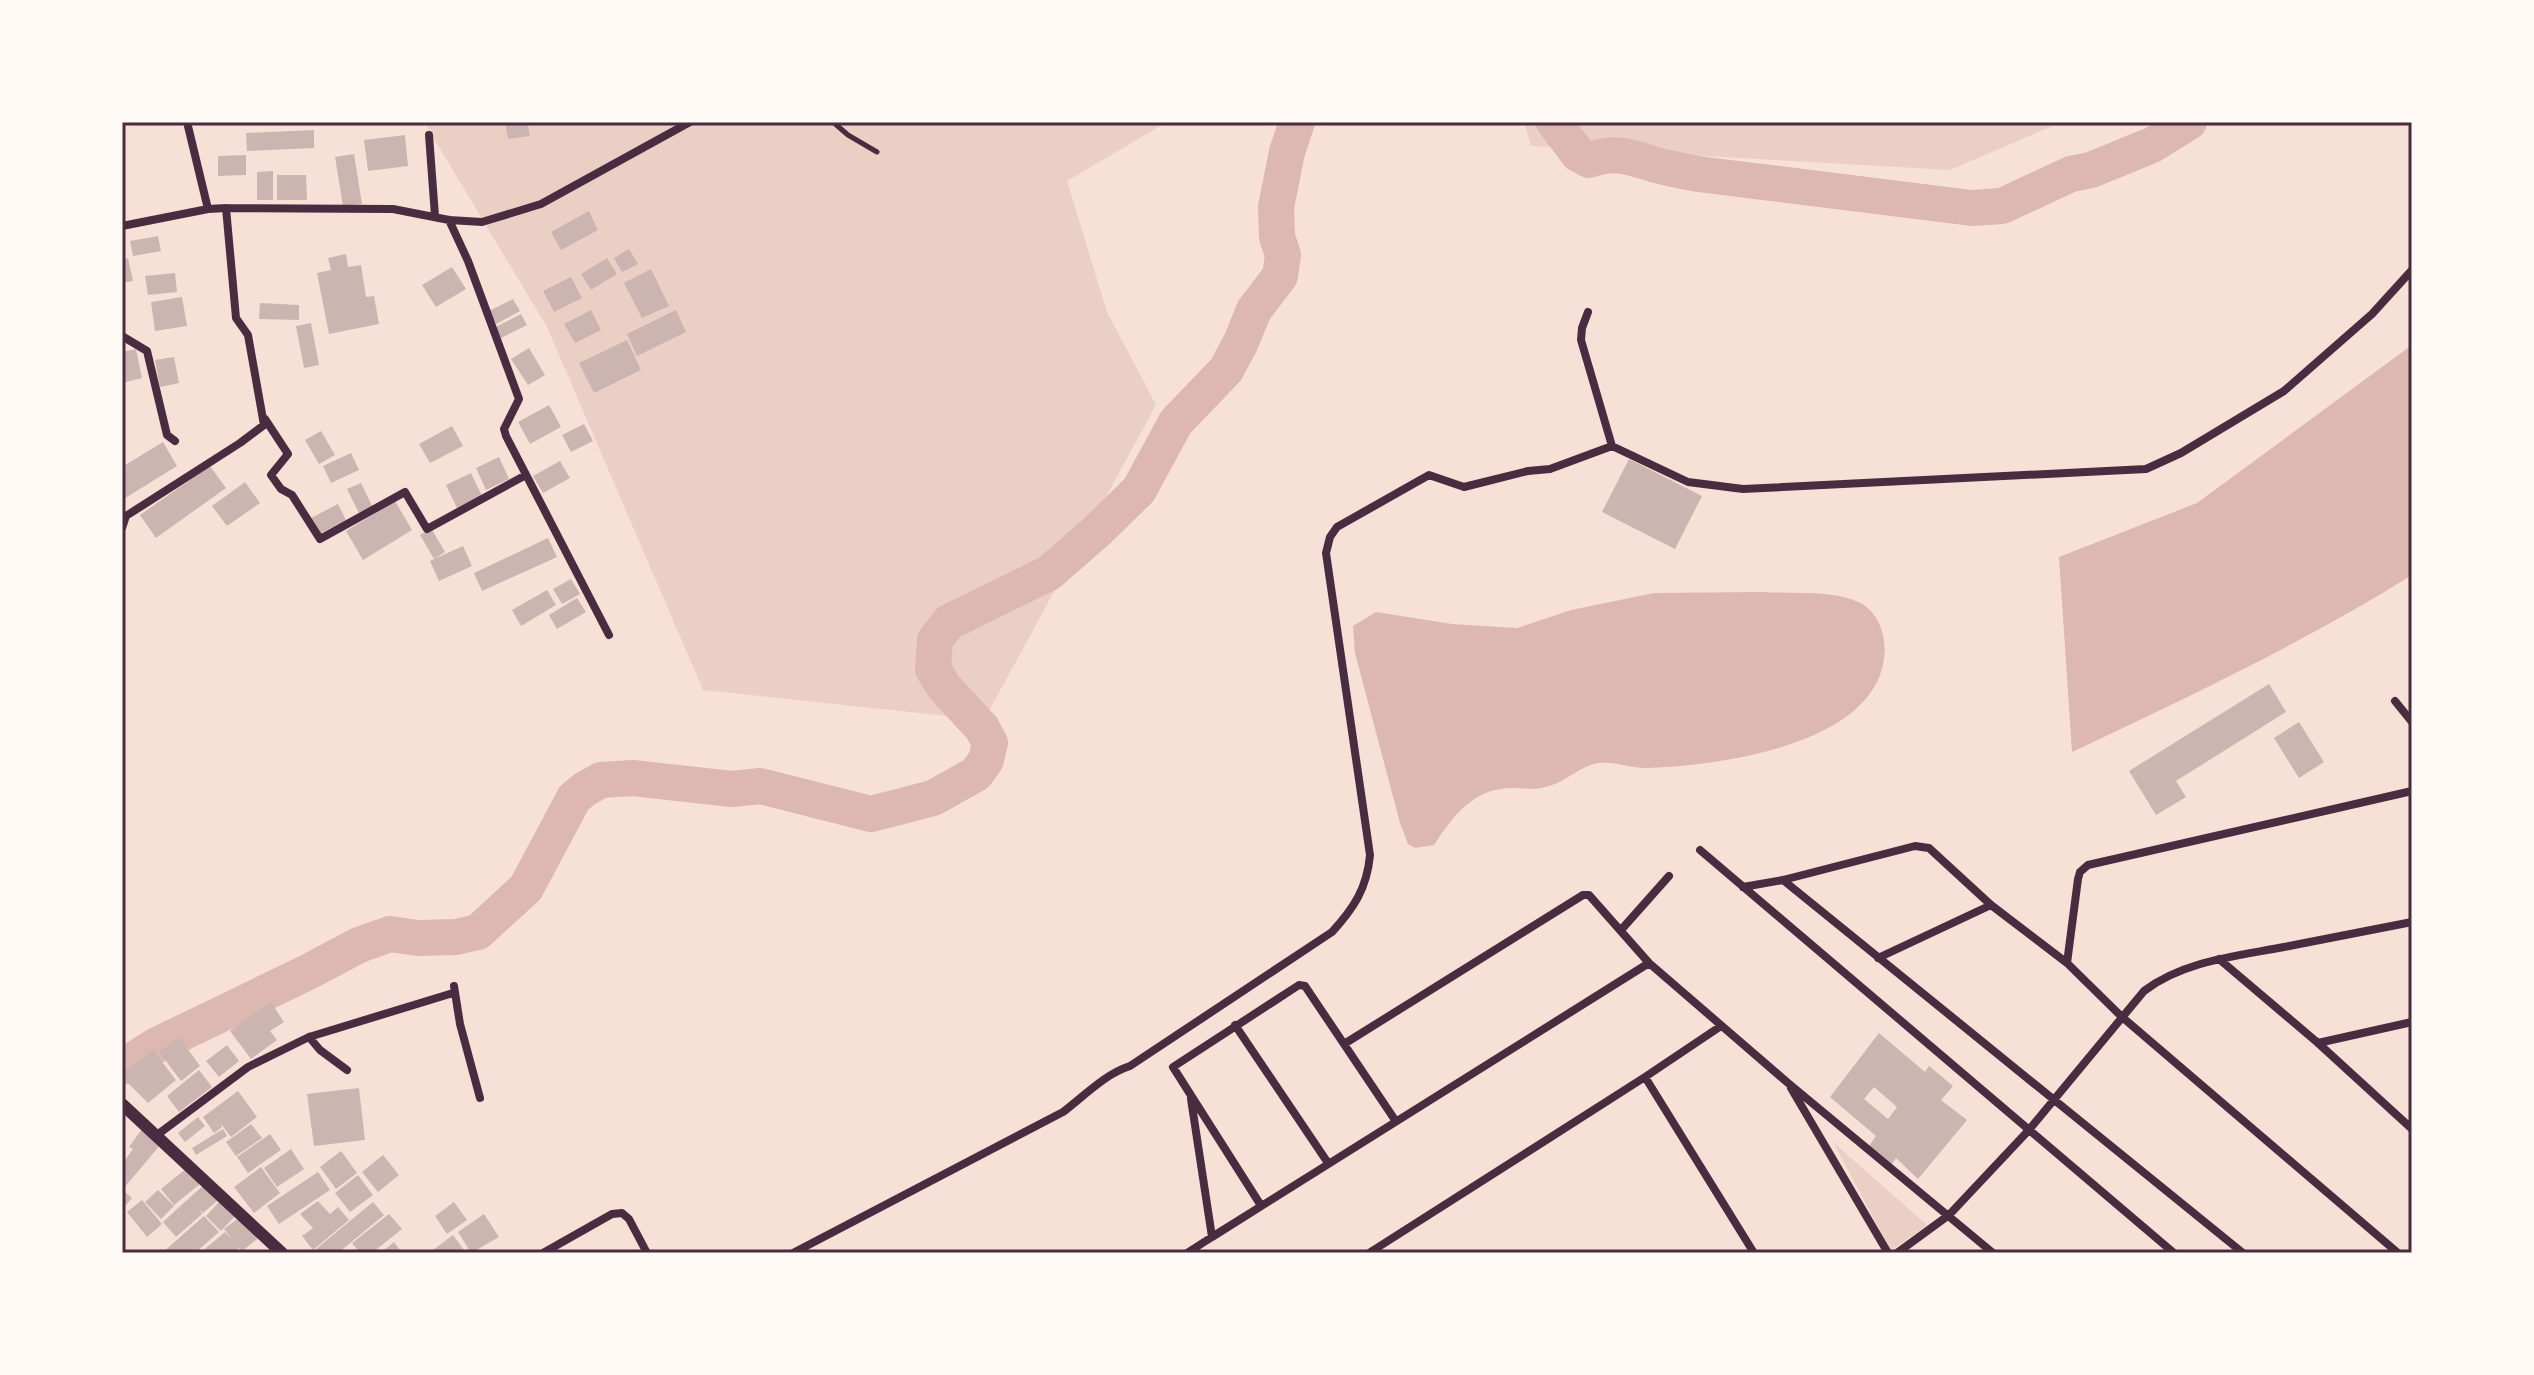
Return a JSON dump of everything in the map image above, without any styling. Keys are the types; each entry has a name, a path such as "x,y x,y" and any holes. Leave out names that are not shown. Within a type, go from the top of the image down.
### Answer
{"street":[{"path":"187,122 208,209"},
{"path":"122,226 226,208 393,209 449,220 482,222 541,204 690,122"},
{"path":"429,135 435,216"},
{"path":"226,208 236,318 248,335 265,419 288,454 271,475 281,489 292,495 320,539 405,492 427,529 526,475"},
{"path":"449,220 468,261 519,399 504,429 609,635"},
{"path":"793,1253 1063,1112 1095,1086 1332,932 1350,913 1362,894 1370,855 1326,553 1330,537 1337,527 1429,475 1464,487 1528,471 1550,469 1612,446 1688,482 1743,489 2146,469 2181,453 2284,391 2372,314 2412,270"},
{"path":"1588,312 1581,340 1612,446"},
{"path":"122,336 147,351 167,435 175,441"},
{"path":"122,528 126,516 262,428 265,419"},
{"path":"2395,701 2412,722"},
{"path":"2067,963 2078,879 2080,872 2088,865 2412,791"},
{"path":"1743,887 1783,880 1915,846 1929,848 1991,905 2067,963 2122,1017 2398,1253"},
{"path":"1700,850 2174,1253"},
{"path":"1621,930 1669,876"},
{"path":"1783,880 2243,1253"},
{"path":"1344,1044 1583,895 1591,896 1649,963 1993,1253"},
{"path":"1878,958 1991,905"},
{"path":"1897,1253 1949,1215 2028,1131 2122,1017 2155,982 2172,973 2219,959 2412,922"},
{"path":"2219,959 2407,1121 2412,1129"},
{"path":"1187,1253 1260,1204 1649,963"},
{"path":"1260,1204 1173,1067 1235,1025 1302,984 1395,1120"},
{"path":"157,1135 248,1067 309,1037 454,989 480,1098"},
{"path":"2318,1043 2412,1022"},
{"path":"1235,1025 1328,1163"},
{"path":"1369,1253 1721,1026"},
{"path":"309,1037 320,1050 347,1070"},
{"path":"1645,1077 1754,1253"},
{"path":"1788,1083 1888,1253"},
{"path":"1191,1099 1212,1237"},
{"path":"122,1104 282,1253"},
{"path":"543,1253 612,1214 622,1213 629,1219 647,1253"}],"lane":[{"path":"833,122 877,152"}],"shaded area":[{"path":"424,122 1167,122 1067,181 1107,312 1156,405 984,720 703,690 547,327"},
{"path":"1524,122 2062,122 1950,170 1531,146"},
{"path":"2412,345 2412,575 2287,646 2072,752 2059,557 2197,503"},
{"path":"1654,593 1811,593 1848,598 1865,606 1876,618 1883,633 1884,658 1874,688 1852,712 1823,731 1749,756 1647,768 1598,763 1543,788 1507,788 1490,792 1470,802 1434,845 1415,848 1408,844 1355,653 1353,626 1376,612 1452,624 1517,628 1571,610"},
{"path":"1833,1142 1927,1225 1891,1251"}],"building":[{"path":"505,122 527,122 530,136 508,139"},
{"path":"314,130 314,148 247,151 246,133"},
{"path":"405,135 408,166 368,171 364,140"},
{"path":"354,154 362,204 343,206 335,157"},
{"path":"246,155 246,175 218,176 218,156"},
{"path":"273,171 273,200 257,200 257,172"},
{"path":"277,175 306,175 307,200 277,200"},
{"path":"589,211 598,230 561,250 551,232"},
{"path":"158,236 161,251 133,256 130,241"},
{"path":"629,249 638,264 622,272 614,258"},
{"path":"346,254 348,267 361,265 366,297 374,296 379,324 329,334 317,273 331,270 328,258"},
{"path":"128,258 133,281 122,283 122,260"},
{"path":"607,258 617,274 591,290 581,274"},
{"path":"452,267 466,289 436,307 422,285"},
{"path":"651,269 669,306 642,318 624,283"},
{"path":"175,273 177,292 148,295 145,276"},
{"path":"571,277 582,298 554,312 543,291"},
{"path":"182,297 187,326 155,331 151,302"},
{"path":"513,299 520,311 496,324 489,311"},
{"path":"260,303 299,305 299,320 259,319"},
{"path":"591,310 601,330 575,343 564,324"},
{"path":"676,310 686,332 637,356 627,334"},
{"path":"521,314 527,325 501,338 496,327"},
{"path":"311,323 319,365 304,368 296,326"},
{"path":"627,340 641,370 594,393 579,363"},
{"path":"529,348 545,375 528,385 511,359"},
{"path":"136,349 142,378 122,383 122,352"},
{"path":"174,357 179,383 160,387 155,360"},
{"path":"549,405 561,427 530,444 518,422"},
{"path":"584,424 593,441 571,452 562,435"},
{"path":"452,426 463,446 430,463 419,444"},
{"path":"321,431 335,455 319,464 305,440"},
{"path":"163,442 177,466 122,500 122,467"},
{"path":"351,453 359,470 331,483 323,466"},
{"path":"499,457 509,479 486,490 476,468"},
{"path":"1629,459 1702,496 1675,549 1602,512"},
{"path":"560,461 570,478 543,493 533,476"},
{"path":"210,466 226,488 156,538 140,515"},
{"path":"471,473 482,496 457,508 446,485"},
{"path":"245,482 260,503 227,526 212,506"},
{"path":"361,483 372,506 359,513 347,489"},
{"path":"395,501 412,530 363,560 346,531"},
{"path":"338,504 346,520 319,534 311,518"},
{"path":"431,528 445,552 434,559 420,535"},
{"path":"548,538 557,557 482,591 474,573"},
{"path":"463,546 472,566 439,581 430,561"},
{"path":"571,579 580,594 562,604 553,589"},
{"path":"547,590 556,605 521,626 512,610"},
{"path":"577,598 586,612 557,629 549,615"},
{"path":"2269,684 2286,712 2176,781 2186,797 2156,815 2129,771"},
{"path":"2299,722 2324,762 2299,778 2274,738"},
{"path":"271,1002 284,1022 270,1031 277,1040 251,1059 230,1031"},
{"path":"1879,1033 1925,1072 1929,1066 1953,1086 1941,1100 1967,1120 1918,1179 1896,1158 1891,1165 1869,1146 1876,1136 1830,1097","holes":["1874,1087 1897,1107 1888,1119 1864,1099"]},
{"path":"179,1037 200,1066 181,1081 159,1052"},
{"path":"227,1045 239,1061 219,1077 206,1061"},
{"path":"153,1050 176,1080 148,1103 122,1077 122,1073"},
{"path":"199,1070 212,1087 179,1112 167,1096"},
{"path":"359,1088 365,1140 314,1146 307,1094"},
{"path":"238,1091 257,1117 231,1137 221,1124 222,1127 214,1133 203,1117"},
{"path":"198,1117 205,1126 185,1142 178,1133"},
{"path":"251,1124 262,1138 236,1156 226,1142"},
{"path":"142,1129 161,1144 124,1188 122,1164"},
{"path":"223,1129 227,1136 196,1155 192,1148"},
{"path":"270,1134 281,1150 248,1173 237,1157"},
{"path":"291,1149 304,1169 277,1187 264,1168"},
{"path":"341,1151 357,1173 336,1189 320,1167"},
{"path":"383,1155 399,1175 378,1192 362,1172"},
{"path":"261,1167 280,1193 254,1213 234,1187"},
{"path":"187,1168 200,1184 174,1205 161,1189"},
{"path":"318,1172 330,1190 279,1224 267,1206"},
{"path":"358,1175 373,1195 350,1212 335,1193"},
{"path":"205,1184 218,1200 203,1213 200,1210 202,1214 176,1237 163,1222"},
{"path":"122,1189 132,1198 122,1210"},
{"path":"158,1190 174,1206 161,1219 145,1202"},
{"path":"142,1200 162,1224 147,1237 127,1212"},
{"path":"221,1200 237,1214 221,1231 206,1216"},
{"path":"318,1201 330,1214 338,1207 349,1220 313,1250 302,1236 313,1228 300,1214"},
{"path":"373,1202 384,1215 338,1253 319,1253 316,1249"},
{"path":"454,1202 467,1220 447,1234 435,1216"},
{"path":"389,1214 402,1229 372,1253 360,1253 352,1243"},
{"path":"484,1214 499,1237 471,1253 458,1232"},
{"path":"204,1216 219,1232 195,1253 162,1253"},
{"path":"240,1217 260,1237 242,1251 239,1248 234,1253 200,1253 225,1232 232,1239 224,1229"},
{"path":"453,1235 466,1253 429,1253"},
{"path":"394,1242 402,1253 380,1253"}],"waterway":[{"path":"122,1067 157,1045 359,945 390,934 418,938 456,937 478,932 526,888 574,798 601,780 633,778 732,789 760,786 871,814 933,798 976,774 986,760 990,743 982,728 944,687 933,669 935,640 949,622 1049,573 1097,531 1139,490 1176,422 1226,370 1254,310 1280,276 1283,255 1277,237 1276,207 1287,152 1297,122"},
{"path":"1554,122 1578,154 1589,160 1625,156 1698,174 1972,208 2002,206 2071,174 2091,170 2152,145 2189,122"}]}
